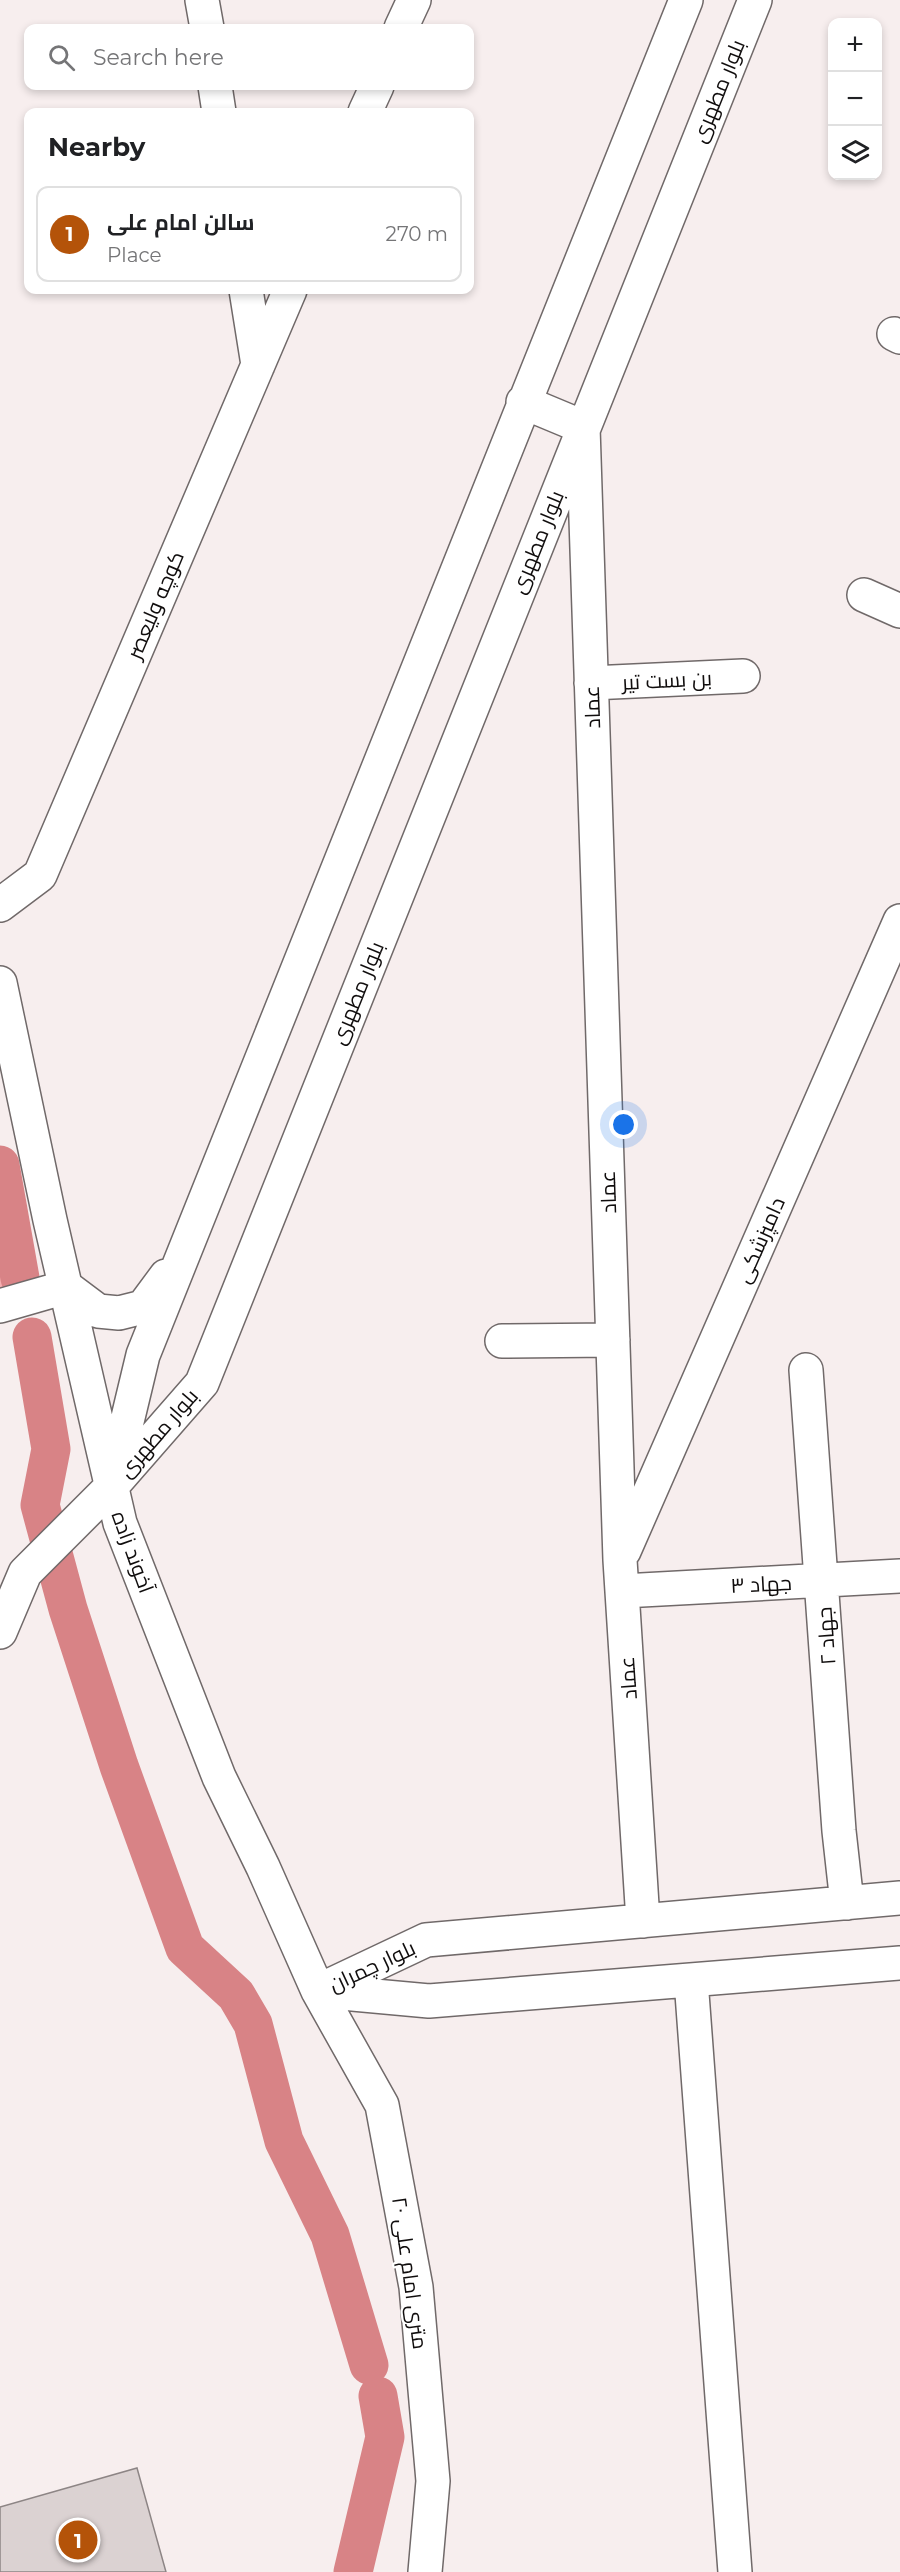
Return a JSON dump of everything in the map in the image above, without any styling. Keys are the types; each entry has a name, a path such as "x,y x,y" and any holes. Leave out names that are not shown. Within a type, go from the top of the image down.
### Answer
{"street":[{"path":"202,0 206,24"},
{"path":"403,24 414,0"},
{"name":"بلوار مطهری","path":"112,1486 143,1355 686,0"},
{"name":"بلوار مطهری","path":"112,1486 202,1383 755,0"},
{"path":"216,90 218,108"},
{"path":"368,108 375,90"},
{"path":"247,294 258,365"},
{"name":"کوچه ولیعصر","path":"0,905 40,875 288,294"},
{"path":"524,402 583,427"},
{"name":"عماد","path":"583,427 622,1575 643,1921"},
{"path":"864,596 900,610"},
{"name":"بن بست تیر","path":"591,683 743,676"},
{"name":"دامپزشکی","path":"622,1575 893,954 900,921"},
{"name":"آخوند زاده","path":"0,982 120,1523 219,1777 263,1867 318,1991"},
{"path":"0,1306 66,1287 98,1311 119,1313 143,1307 187,1245"},
{"path":"502,1341 613,1340"},
{"name":"جهاد ۲","path":"806,1370 839,1831 847,1903"},
{"path":"0,1632 25,1572 112,1486"},
{"name":"جهاد ۳","path":"622,1575 822,1580 900,1576"},
{"name":"بلوار چمران","path":"318,1991 426,1940 900,1898"},
{"name":"بلوار چمران","path":"318,1991 429,2001 900,1963"},
{"path":"691,1980 735,2572"},
{"name":"۲۰ متری امام علی","path":"318,1991 382,2105 416,2287 433,2481 425,2572"}],"shaded area":[{"path":"0,1221 12,1286 0,1289"}],"building":[{"path":"137,2468 166,2572 0,2572 0,2507"}],"waterway":[{"path":"0,1165 20,1278"},
{"path":"32,1337 51,1449 40,1505 68,1609 119,1766 185,1948 236,1995 253,2024 284,2141 330,2235 369,2365"},
{"path":"353,2572 385,2437 378,2396"}],"place":[{"name":"سالن امام علی","path":"78,2540"}]}
